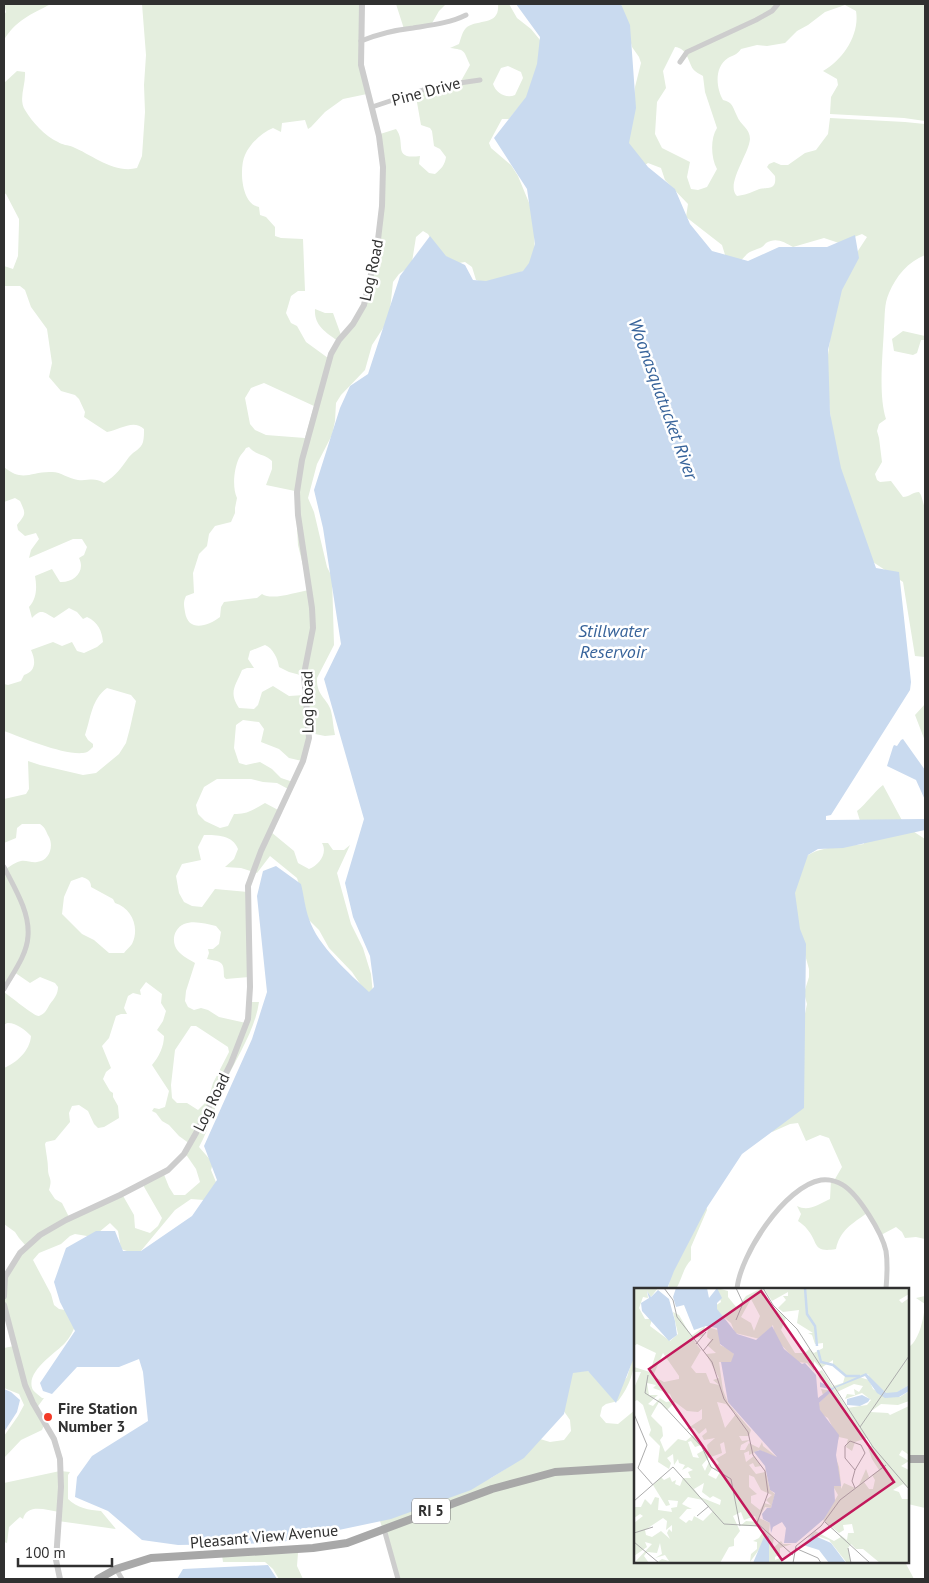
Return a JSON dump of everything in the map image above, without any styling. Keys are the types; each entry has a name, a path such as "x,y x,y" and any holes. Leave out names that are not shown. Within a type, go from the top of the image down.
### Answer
{"main road":[{"path":"909,1460 924,1458"},
{"name":"Pleasant View Avenue","path":"98,1579 116,1569 151,1558 313,1548 346,1543 492,1489 540,1476 571,1471 634,1467"}],"street":[{"name":"Log Road","path":"4,1296 6,1277 20,1253 40,1235 66,1220 168,1170 184,1154 230,1063 248,1019 250,987 248,886 258,857 303,761 309,738 304,674 313,628 298,515 297,492 302,460 331,354 364,305 377,248 382,206 383,167 379,136 361,64 362,4"},
{"path":"680,62 687,52 756,20 772,11 778,4"},
{"path":"361,42 375,36 404,29 454,21 466,15"},
{"name":"Pine Drive","path":"372,106 432,87 480,80"},
{"path":"4,866 25,913 28,935 23,955 4,989"},
{"path":"737,1288 739,1276 745,1261 770,1220 800,1188 822,1180 836,1181 845,1186 871,1219 886,1251 886,1288"},
{"path":"4,1305 25,1385 54,1439 60,1459 61,1487 56,1560 60,1579"},
{"path":"384,1529 398,1579"},
{"path":"116,1569 122,1579"}],"green space":[{"path":"4,4 51,4 18,23 4,40 4,15 6,12"},
{"path":"142,4 362,4 361,37 367,94 343,99 325,112 308,129 305,120 282,123 281,132 273,128 269,130 256,139 250,147 245,155 242,168 245,193 253,204 259,207 260,215 266,217 275,227 275,236 303,239 305,291 298,291 291,296 286,313 291,323 297,326 306,342 328,358 338,341 318,324 315,309 325,313 333,313 341,335 361,309 372,264 381,208 381,164 377,135 396,129 403,153 411,157 420,156 419,164 429,173 435,174 444,165 446,157 440,149 434,146 430,128 421,125 415,91 461,81 470,65 463,52 459,49 450,48 459,44 467,27 492,19 498,11 498,4 509,4 517,18 531,29 540,40 543,77 509,119 502,119 489,143 491,148 511,165 518,176 534,215 535,267 487,284 476,280 472,267 465,262 459,263 439,253 428,234 423,231 416,237 412,262 393,282 389,319 372,345 365,370 341,395 336,403 332,435 317,464 308,498 314,512 327,567 332,577 334,645 317,678 317,684 331,711 335,735 325,736 310,733 302,761 289,758 279,749 261,742 264,729 259,722 243,720 236,725 234,748 239,763 246,765 260,762 272,769 281,778 293,782 290,790 277,783 251,779 217,779 204,787 196,805 198,814 205,821 220,828 228,826 234,814 246,813 265,803 280,811 271,832 294,851 298,863 309,869 322,858 324,847 322,843 328,843 333,850 344,850 350,845 337,873 351,924 363,948 371,974 373,994 369,997 352,972 329,948 319,930 307,918 297,878 270,856 257,873 241,868 225,867 234,859 238,849 236,844 228,838 204,835 198,847 201,860 182,864 176,876 179,893 184,902 192,906 202,907 215,889 248,892 249,977 226,979 224,977 223,965 207,959 208,949 213,949 219,944 221,932 216,926 196,922 184,924 175,933 174,944 180,953 195,963 186,991 185,1001 188,1007 194,1010 201,1008 219,1017 246,1023 250,1002 259,1002 254,1023 224,1085 199,1147 213,1163 211,1170 218,1187 204,1200 191,1199 175,1210 140,1252 133,1253 121,1249 118,1231 110,1223 93,1237 75,1234 70,1236 61,1244 39,1253 33,1260 51,1294 54,1305 59,1309 65,1310 75,1326 65,1343 42,1364 33,1376 31,1383 33,1390 44,1398 36,1409 45,1423 42,1430 21,1440 4,1458 4,1436 24,1405 19,1394 4,1388 4,1348 14,1346 4,1303 4,1275 26,1246 15,1232 4,1224 4,1068 22,1056 28,1047 31,1036 17,1025 7,1023 4,1025 4,992 39,1016 44,1013 54,998 58,987 55,983 40,977 30,983 14,972 4,986 4,865 6,869 21,861 41,861 49,853 51,845 46,830 40,824 22,824 17,828 16,838 4,843 4,799 26,794 29,789 28,761 83,775 96,773 119,754 126,743 136,701 131,695 107,688 102,693 92,710 85,735 93,744 93,747 84,753 54,749 4,731 4,684 8,685 21,681 24,675 31,671 34,665 34,658 31,650 53,642 62,646 72,642 77,651 84,653 103,642 102,634 94,621 87,617 83,619 77,612 69,608 54,618 40,612 32,618 29,607 34,600 36,592 35,576 52,569 60,582 74,579 81,568 79,558 84,555 87,547 82,539 73,539 29,558 31,550 39,539 36,533 25,536 18,530 17,525 24,514 20,501 15,498 4,502 4,467 11,472 22,475 55,472 75,479 94,480 104,483 115,475 129,457 141,446 144,429 140,426 131,425 107,432 84,417 85,412 79,399 75,395 61,391 49,377 52,363 47,329 31,307 25,290 20,286 4,286 4,266 13,269 18,256 19,219 4,193 4,83 17,71 25,72 22,97 23,106 35,124 53,139 112,166 129,169 137,168 142,156 146,55","holes":["508,66 521,72 523,78 515,95 505,96 494,87 493,84 501,68","264,383 314,406 305,438 266,435 255,430 250,424 245,398 251,388","249,447 254,452 266,457 272,461 272,469 266,485 295,491 298,545 309,590 272,597 262,594 257,598 224,602 221,607 220,617 204,625 194,625 187,618 184,600 186,596 194,593 193,573 199,554 207,546 209,534 215,526 231,522 235,513 237,498 234,483 239,458 246,448","265,645 268,646 275,654 279,667 304,676 305,695 289,696 273,686 262,692 258,705 254,709 239,708 234,697 234,689 242,670 254,668 248,659 250,651","82,877 87,879 91,887 113,899 115,903 126,909 130,914 135,925 132,944 124,953 109,953 94,940 82,934 62,914 64,897 71,881","146,982 162,994 161,1003 166,1011 163,1021 157,1030 164,1036 163,1044 159,1055 152,1065 169,1091 165,1107 154,1108 152,1111 190,1144 185,1153 196,1169 200,1182 185,1195 174,1195 163,1172 143,1185 162,1218 158,1226 150,1233 135,1228 134,1215 122,1194 69,1217 62,1203 55,1199 49,1190 50,1180 45,1144 55,1140 70,1122 69,1113 72,1106 79,1105 88,1111 98,1128 104,1127 119,1118 118,1106 113,1093 103,1079 106,1072 111,1068 102,1046 109,1038 116,1016 127,1014 124,1008 128,996 133,993 141,995 140,990","191,1026 196,1026 228,1047 229,1052 213,1083 208,1100 198,1110 187,1103 177,1103 172,1098 171,1085 175,1050"]},
{"path":"396,4 446,4 439,11 431,25 404,29"},
{"path":"621,4 925,4 925,121 830,114 831,97 838,85 837,79 823,71 837,60 849,46 857,20 856,11 845,5 825,12 797,31 785,43 767,46 757,45 741,49 723,62 718,72 718,84 723,100 729,102 738,119 750,135 749,145 734,185 734,191 737,196 773,186 775,176 767,167 769,164 774,162 788,165 805,153 816,150 828,134 830,118 925,124 925,255 903,270 886,301 882,361 882,398 886,419 879,424 877,431 882,462 875,474 880,482 891,481 903,497 919,492 925,509 925,657 915,656 903,582 870,560 835,463 825,362 828,355 837,283 867,237 862,234 839,243 824,238 793,247 773,240 749,253 740,262 726,258 722,245 686,217 688,204 665,180 661,168 648,163 642,167 622,135 633,111 635,87 641,63 632,47","holes":["675,47 685,52 694,70 703,76 705,92 717,128 712,148 713,160 717,169 707,187 698,190 691,189 687,177 690,162 662,148 655,134 657,102 666,88 663,71"]},
{"path":"903,331 925,336 925,340 921,340 917,353 913,355 894,351 892,339"},
{"path":"925,704 925,741 915,715"},
{"path":"883,785 905,826 925,839 925,1239 916,1237 905,1238 896,1227 881,1235 867,1213 844,1232 836,1249 823,1250 817,1246 811,1234 798,1221 801,1214 797,1206 810,1208 830,1199 831,1180 835,1179 842,1167 829,1138 820,1135 806,1141 798,1123 790,1124 772,1132 802,1028 807,1004 804,993 809,977 809,969 802,944 782,922 801,860 823,849 864,844 864,834 857,811"},
{"path":"706,1204 707,1210 691,1247 691,1260 686,1266 676,1288 668,1288 670,1267"},
{"path":"925,1296 925,1304 916,1298"},
{"path":"925,1304 925,1508 909,1504 909,1347 916,1339 924,1315"},
{"path":"634,1354 633,1371 626,1390 618,1401 602,1407 600,1416 606,1423 618,1424 634,1411 634,1563 906,1563 914,1579 399,1579 380,1521 491,1478 510,1466 540,1439 550,1442 564,1440 571,1431 570,1420 561,1407 567,1371 586,1370 618,1388 627,1377"},
{"path":"60,1471 70,1472 68,1475 68,1499 75,1505 83,1508 101,1511 116,1529 58,1521 59,1512 33,1509 25,1514 23,1519 20,1517 9,1527 7,1543 4,1542 4,1483"},
{"path":"298,1553 297,1566 303,1579 279,1579 273,1569 265,1562 223,1562 222,1555"}],"water":[{"name":"Stillwater Reservoir","path":"516,4 621,4 630,25 636,108 629,143 648,167 675,189 690,224 712,251 748,261 779,247 827,247 855,235 859,258 842,290 828,350 830,413 841,468 876,568 899,572 911,682 910,690 831,815 826,816 826,820 925,819 925,830 843,848 818,849 808,855 795,893 800,929 806,944 804,1108 742,1154 706,1209 674,1271 667,1288 634,1288 634,1358 616,1403 588,1371 573,1373 564,1414 524,1458 471,1490 391,1519 277,1543 178,1545 142,1540 108,1511 75,1497 77,1477 92,1456 148,1421 143,1372 139,1359 119,1367 77,1367 52,1394 43,1391 40,1383 75,1331 60,1302 54,1282 66,1248 96,1231 115,1231 123,1251 141,1251 192,1216 217,1180 204,1146 252,1039 267,992 257,896 263,871 276,866 301,884 306,911 319,939 369,992 374,987 370,956 353,917 345,883 364,819 324,679 341,644 323,528 314,490 340,408 350,386 368,374 400,276 430,236 446,256 465,265 473,280 486,281 523,271 529,263 535,244 527,189 494,138 526,97 537,64 540,37"},
{"path":"903,739 925,770 925,800 916,780 887,766 894,745 897,746"},
{"path":"4,1389 20,1400 17,1412 4,1432"},
{"path":"268,1565 277,1579 177,1579 183,1569"}],"place":[{"name":"Fire Station Number 3","path":"48,1417"}],"water label":[{"name":"Woonasquatucket River","path":"663,399"}]}
